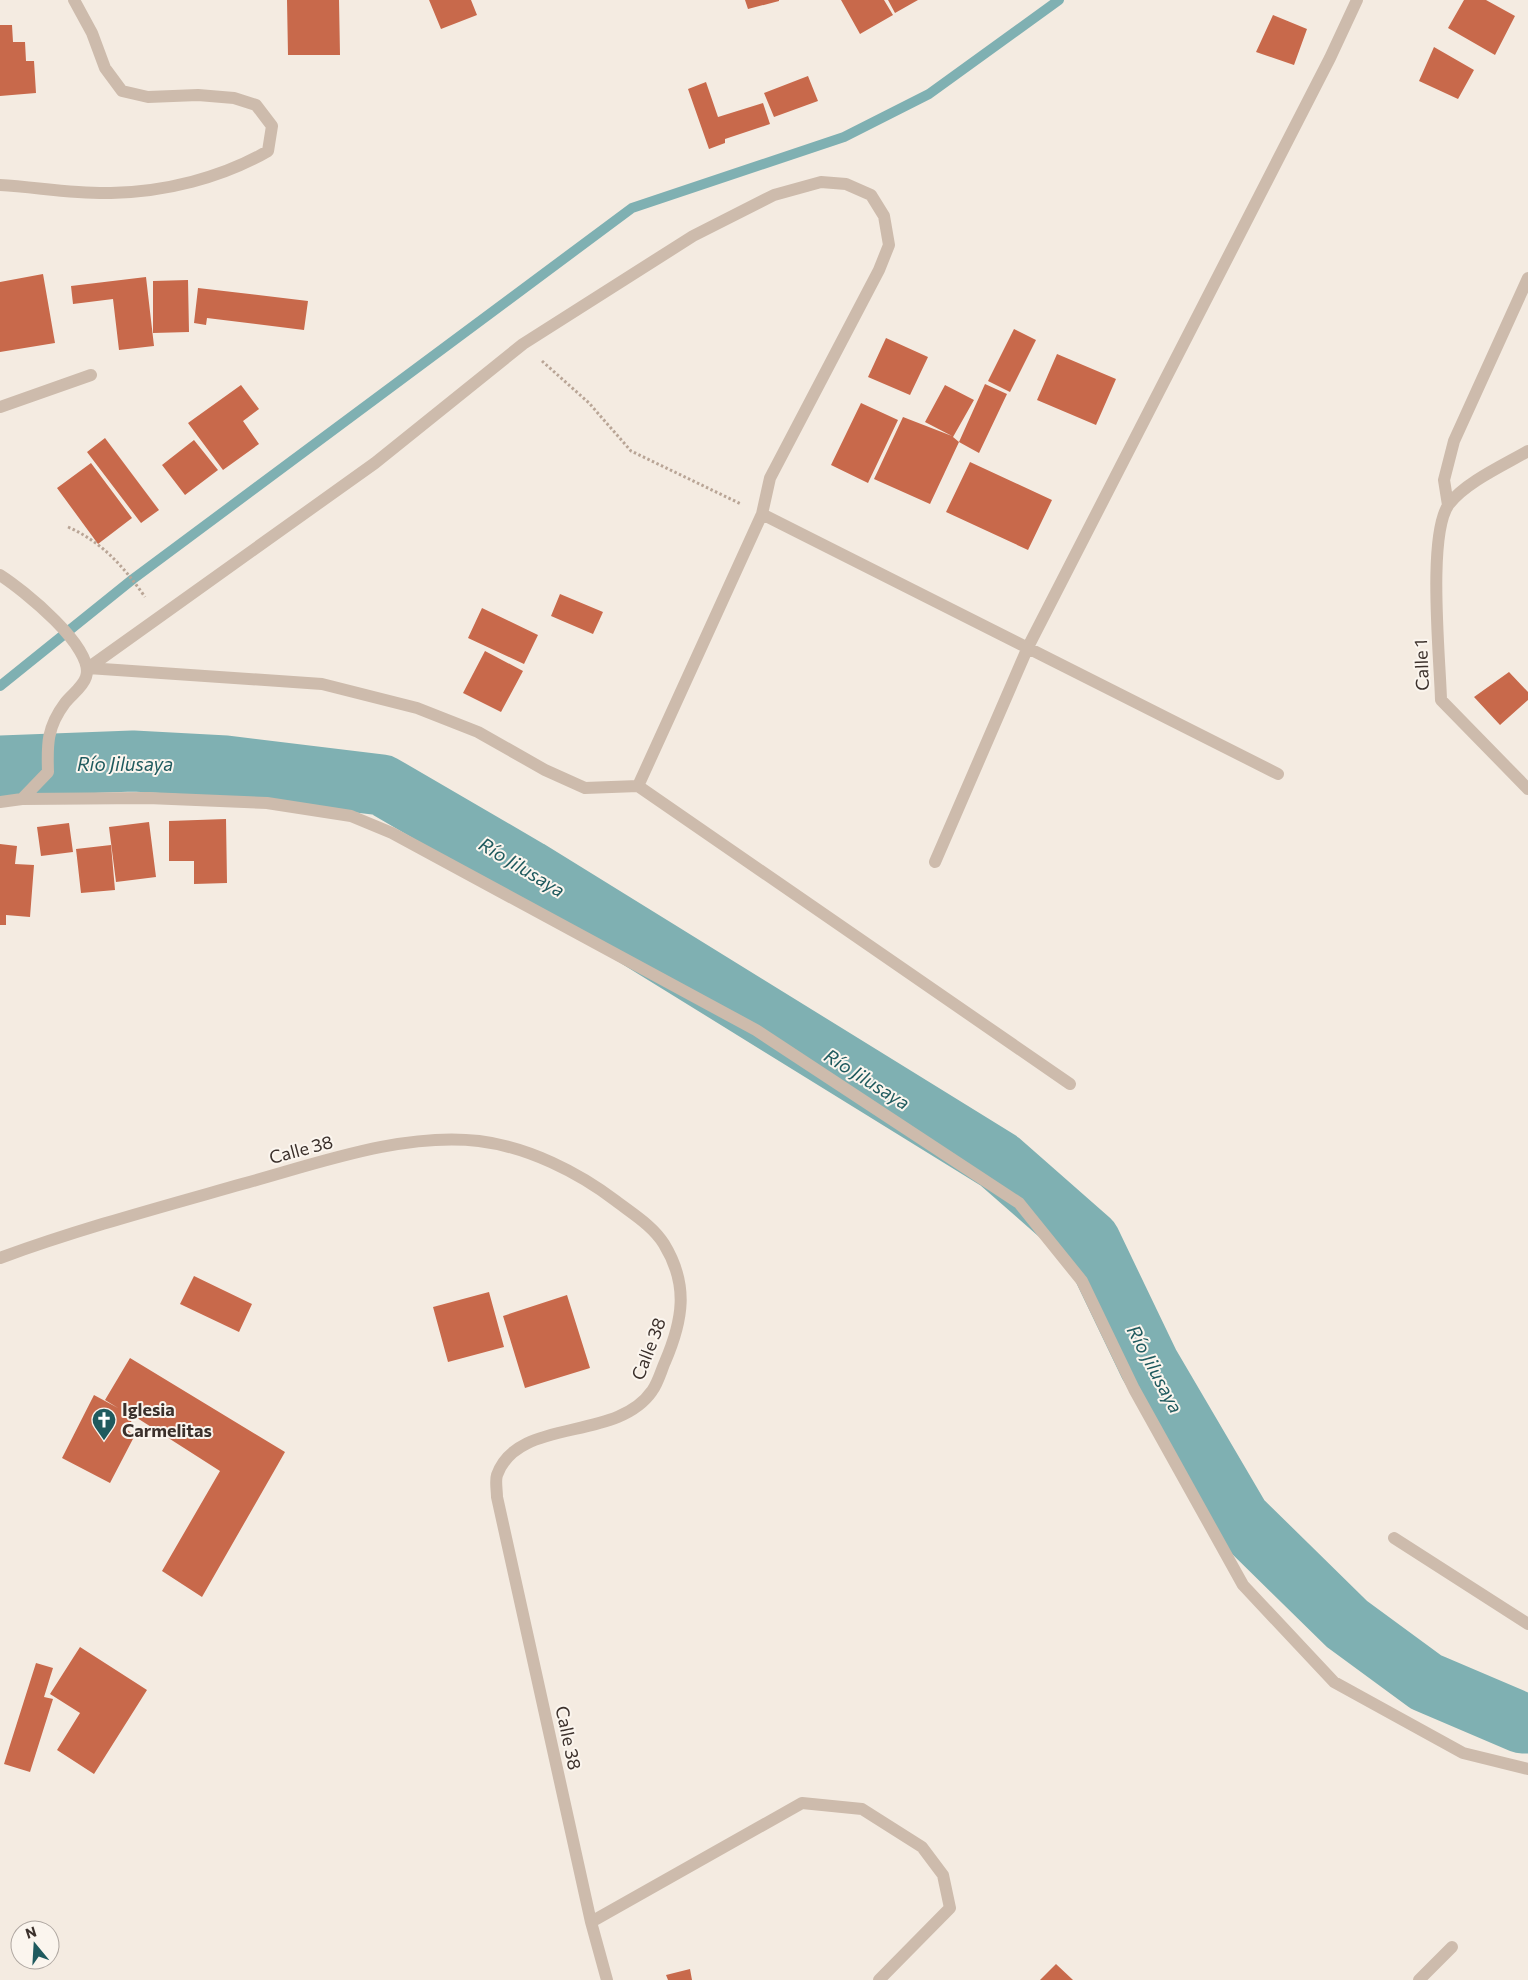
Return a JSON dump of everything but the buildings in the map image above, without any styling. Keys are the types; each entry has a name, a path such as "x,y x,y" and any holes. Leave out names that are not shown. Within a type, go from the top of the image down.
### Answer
{"street":[{"path":"0,185 110,193 168,187 210,176 252,160 268,150 272,126 256,105 234,98 198,95 148,97 122,91 105,68 92,33 74,0"},
{"path":"936,862 1028,647 1330,58 1357,0"},
{"path":"88,668 374,463 523,344 693,236 774,195 821,182 846,184 871,195 884,216 889,245 879,270 770,478 762,514 638,786"},
{"path":"1448,505 1444,480 1454,441 1528,278"},
{"path":"0,407 91,375"},
{"path":"1448,505 1461,491 1528,451"},
{"name":"Calle 1","path":"1448,505 1442,520 1436,560 1441,700 1528,789"},
{"path":"762,514 1278,774"},
{"path":"0,575 56,619 73,642 88,668 86,678 52,722 47,739 48,772 22,799"},
{"path":"88,668 322,684 417,708 469,728 545,770 585,788 638,786 1070,1084"},
{"path":"0,802 22,799 148,798 267,803 351,816 392,833 756,1030 1020,1203 1082,1280 1134,1389 1243,1584 1334,1682 1464,1753 1528,1769"},
{"name":"Calle 38","path":"0,1258 88,1228 330,1160 405,1144 443,1140 480,1141 517,1149 559,1166 604,1192 658,1234 672,1257 681,1287 680,1323 652,1392 630,1412 594,1427 554,1434 526,1443 509,1456 496,1477 497,1497 591,1922 607,1980"},
{"path":"1394,1538 1528,1624"},
{"path":"591,1922 802,1803 862,1809 922,1847 942,1875 950,1908 879,1980"},
{"path":"1420,1980 1452,1946"}],"path":[{"path":"523,344 589,403 631,451 762,514"},
{"path":"68,527 113,555 138,587"}],"waterway":[{"path":"0,686 133,579 632,208 844,137 929,94 1059,0"},
{"name":"Río Jilusaya","path":"0,766 133,761 226,766 382,785 528,870 999,1161 1090,1241 1149,1364 1240,1519 1347,1624 1426,1682 1522,1723 1528,1723"}],"place":[{"name":"Iglesia Carmelitas","path":"104,1441"}]}
